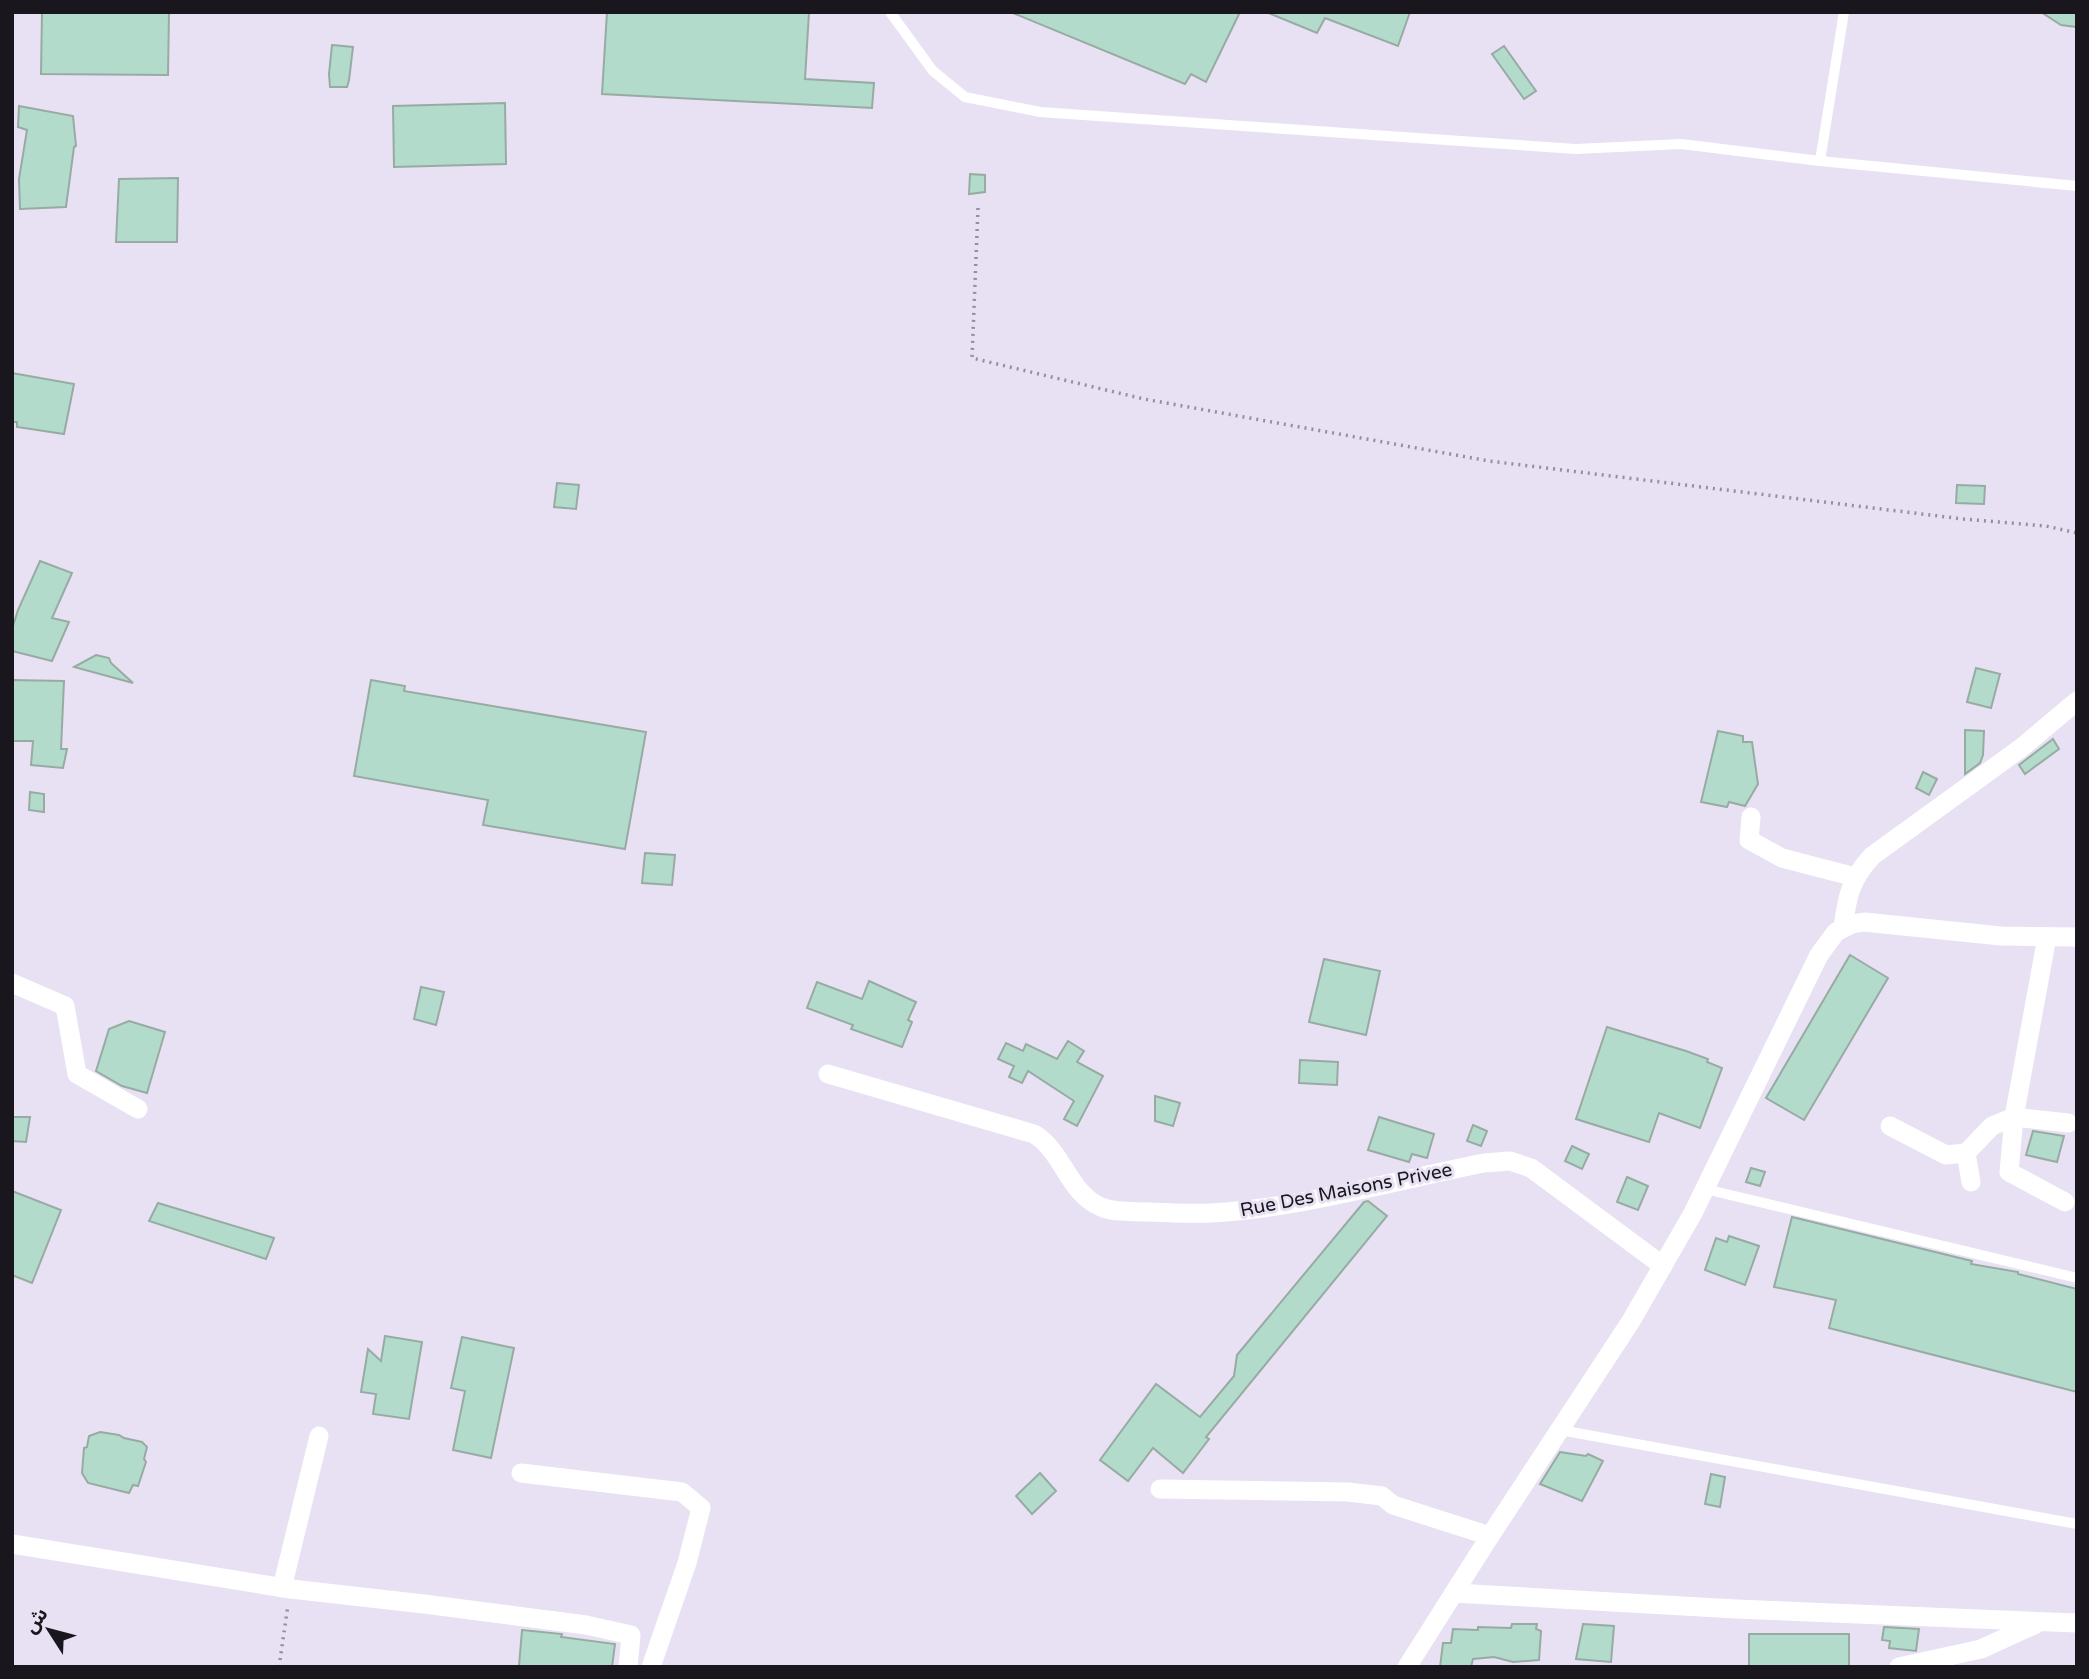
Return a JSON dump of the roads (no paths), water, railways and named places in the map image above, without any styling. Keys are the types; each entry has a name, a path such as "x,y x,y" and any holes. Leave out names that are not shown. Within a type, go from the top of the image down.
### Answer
{"street":[{"path":"1843,928 1846,900 1856,877 1883,846 2021,748 2077,701"},
{"path":"1751,817 1749,841 1782,858 1856,877"},
{"path":"1407,1667 1631,1321 1663,1266 1705,1189 1811,969 1828,942 1843,928 1864,922 2001,936 2077,937"},
{"path":"2047,937 2014,1116 2009,1172 2065,1202"},
{"path":"12,983 65,1006 77,1074 138,1109"},
{"name":"Rue Des Maisons Privee","path":"828,1074 1034,1134 1050,1147 1081,1193 1096,1205 1109,1210 1186,1214 1248,1209 1306,1200 1484,1163 1510,1161 1531,1168 1663,1266"},
{"path":"1890,1126 1946,1155 1966,1153 1992,1126 2014,1116 2068,1123"},
{"path":"1966,1153 1971,1182"},
{"path":"286,1589 319,1436"},
{"path":"521,1473 682,1492 701,1508 687,1563 651,1667"},
{"path":"1160,1489 1348,1492 1382,1496 1393,1506 1490,1536"},
{"path":"12,1544 286,1589 586,1625 631,1635 628,1667"},
{"path":"1454,1593 2077,1623"},
{"path":"1899,1667 1982,1649 2040,1622"}],"lane":[{"path":"890,12 933,71 965,97 1041,112 1576,149 1681,144 1820,161 2077,186"},
{"path":"1820,161 1844,12"},
{"path":"1705,1189 2077,1278"},
{"path":"1560,1430 2077,1524"}]}
